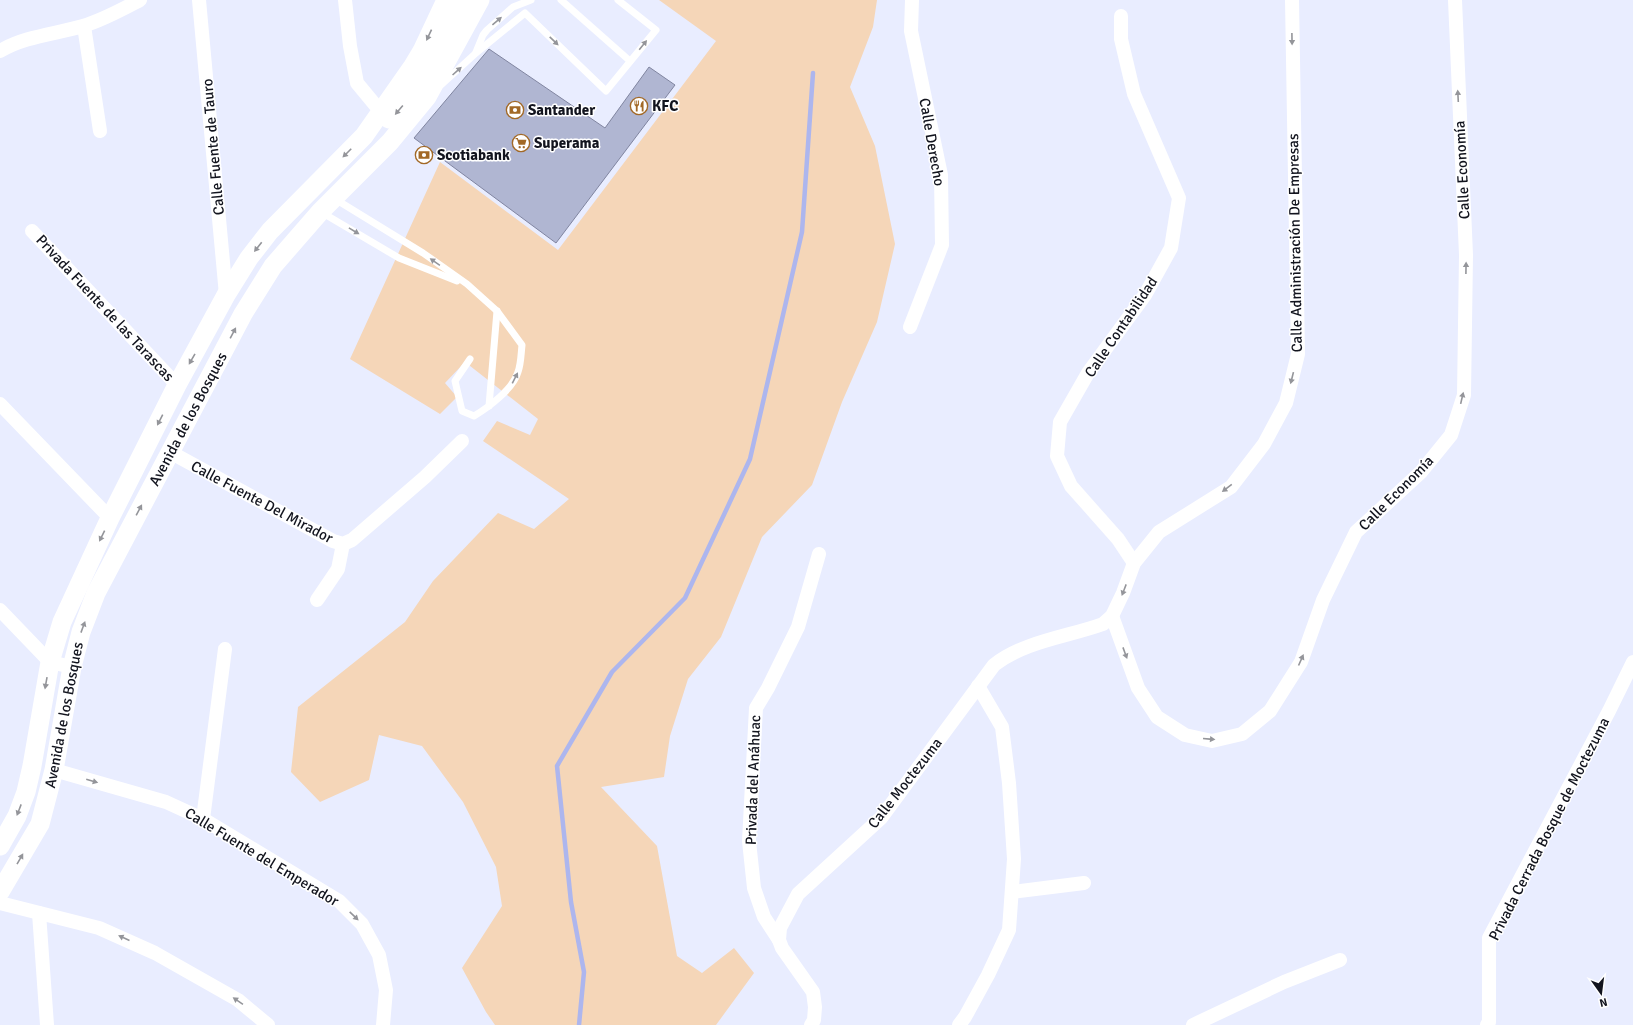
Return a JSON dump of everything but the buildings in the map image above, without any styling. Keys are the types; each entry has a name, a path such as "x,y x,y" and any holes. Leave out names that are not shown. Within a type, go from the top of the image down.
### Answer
{"main road":[{"name":"Avenida de los Bosques","path":"0,846 17,816 26,792 50,662 62,622 110,518 177,385 226,295 249,258 270,231 364,136 422,51 446,0"},
{"path":"364,136 397,114 423,79 460,0"},
{"name":"Avenida de los Bosques","path":"0,892 40,824 54,770 72,667 81,632 96,593 250,302 273,266 326,205 390,142 427,97 480,0"}],"street":[{"path":"0,50 29,39 84,26 115,14 140,0"},
{"name":"Calle Fuente de Tauro","path":"199,0 226,295"},
{"path":"345,0 350,46 357,83 381,112"},
{"name":"Calle Derecho","path":"910,327 942,245 941,175 911,31 912,0"},
{"name":"Calle Administración De Empresas","path":"1134,563 1159,532 1231,487 1264,444 1286,403 1298,354 1292,0"},
{"name":"Calle Economía","path":"1112,616 1138,688 1157,717 1185,735 1212,740 1242,734 1270,711 1301,662 1323,600 1356,532 1421,472 1451,435 1464,395 1466,255 1456,0"},
{"name":"Calle Contabilidad","path":"1121,16 1121,39 1134,94 1180,198 1171,248 1145,295 1088,373 1060,422 1057,456 1070,486 1118,539 1134,563"},
{"path":"84,26 100,131"},
{"name":"Privada Fuente de las Tarascas","path":"32,230 177,385"},
{"path":"0,404 110,518"},
{"name":"Calle Fuente Del Mirador","path":"170,452 333,541 343,544 352,540 426,477 462,441"},
{"path":"317,600 338,569 343,544"},
{"name":"Privada del Anáhuac","path":"779,940 764,917 754,888 749,842 756,708 768,688 798,627 819,554"},
{"path":"1112,616 1123,593 1134,563"},
{"path":"0,610 50,662 72,667"},
{"name":"Calle Moctezuma","path":"779,940 780,928 798,894 881,818 994,665 1019,649 1103,624 1112,616"},
{"path":"203,819 225,649"},
{"name":"Privada Cerrada Bosque de Moctezuma","path":"1487,1025 1489,938 1609,711 1633,662"},
{"path":"958,1025 965,1017 988,975 1009,930 1014,859 1009,783 1002,727 978,686"},
{"name":"Calle Fuente del Emperador","path":"54,770 166,802 203,819 339,901 362,924 379,955 386,990 383,1025"},
{"path":"1012,892 1084,884"},
{"path":"0,903 100,928 155,952 238,1000 268,1025"},
{"path":"39,913 47,1025"},
{"path":"779,940 782,948 813,992 815,1007 814,1020 811,1025"},
{"path":"1193,1025 1277,985 1340,960"}],"lane":[{"path":"476,52 486,30 513,7 524,1 531,0"},
{"path":"561,0 630,61"},
{"path":"524,1 525,13 606,91 656,30 618,0"},
{"path":"427,97 476,52 525,13"},
{"path":"326,205 399,258 467,284"},
{"path":"326,205 423,253 467,284 497,311 522,344 518,372 514,382 489,406 474,416 462,411 455,381 470,359"},
{"path":"489,406 497,311"}],"shaded area":[{"path":"659,0 877,0 873,27 850,87 875,146 895,244 877,322 842,402 812,485 762,537 721,637 688,679 670,736 664,777 601,787 657,846 677,956 702,973 734,948 754,973 716,1025 495,1025 486,1012 462,968 502,906 496,867 463,802 422,746 379,735 369,780 320,802 291,772 298,707 405,622 433,581 498,513 534,529 569,499 483,441 497,421 530,435 538,419 465,362 445,383 457,397 440,414 350,359 440,162 558,250 716,41"}],"waterway":[{"path":"579,1025 584,972 571,902 557,766 612,672 685,598 750,459 802,232 813,73"}],"place":[{"name":"KFC","path":"639,106"},
{"name":"Santander","path":"515,110"},
{"name":"Superama","path":"521,143"},
{"name":"Scotiabank","path":"424,155"}]}
